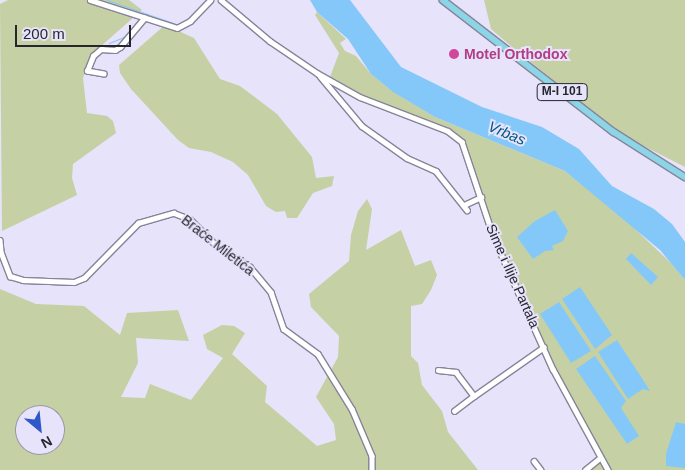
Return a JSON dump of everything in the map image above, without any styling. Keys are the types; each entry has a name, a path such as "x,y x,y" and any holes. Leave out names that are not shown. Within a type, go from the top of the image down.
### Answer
{"main road":[{"name":"M-I 101","path":"443,0 614,132 685,177"}],"street":[{"path":"90,0 144,18 181,27 210,0"},
{"name":"Sime i Ilije Partala","path":"221,0 270,41 317,73 360,97 455,135 465,149 494,238 544,347 600,458 608,470"},
{"path":"104,74 87,71 93,56 101,49 115,50 120,47 144,18"},
{"path":"317,73 362,126 407,158 436,171 466,207 481,197"},
{"name":"Braće Miletića","path":"0,240 1,252 10,276 23,280 74,282 84,278 138,223 174,213 190,219 217,246 250,267 272,292 284,329 318,354 352,409 372,456 372,470"},
{"path":"454,412 544,347"},
{"path":"438,370 452,369 474,396"},
{"path":"585,470 600,458"},
{"path":"534,460 541,470"}],"green space":[{"path":"8,0 129,0 142,10 92,54 83,78 87,113 107,116 113,121 116,133 73,164 72,178 77,195 2,231 0,4"},
{"path":"484,0 685,0 685,167 622,135 512,47 491,29"},
{"path":"317,12 346,39 340,43 345,51 356,56 371,74 392,91 435,117 565,171 619,214 671,263 685,280 685,470 585,470 600,458 570,401 494,238 463,140 451,130 360,94 330,77 339,53 315,15"},
{"path":"165,25 194,38 220,79 240,86 277,114 312,157 316,178 334,176 332,186 313,193 297,218 287,218 285,211 276,212 266,206 248,175 233,162 211,152 189,148 178,140 131,89 120,73 119,65"},
{"path":"367,199 372,209 366,250 401,230 415,266 431,260 437,275 431,290 422,304 411,306 411,356 418,363 422,385 442,411 448,432 478,470 0,470 0,289 36,304 84,306 120,335 127,313 178,310 189,341 136,338 138,363 121,397 145,398 150,384 191,400 223,358 207,349 203,335 222,325 234,326 245,333 232,354 267,386 265,402 317,446 336,440 334,424 316,397 338,357 339,336 311,307 309,294 349,261 351,235 358,211"}],"water":[{"name":"Vrbas","path":"310,0 350,0 401,67 482,107 542,127 579,149 612,186 654,209 672,224 685,242 685,280 660,250 565,171 435,117 393,92 371,74 348,39 317,12"},
{"path":"555,210 568,231 563,241 552,246 554,250 545,251 533,259 517,237 535,221"},
{"path":"631,253 658,277 651,285 626,259"},
{"path":"580,287 612,335 595,349 562,299"},
{"path":"559,302 591,351 571,363 540,314"},
{"path":"617,340 650,391 643,389 628,399 598,352"},
{"path":"595,356 626,401 621,408 639,436 627,444 576,369"},
{"path":"676,422 685,424 685,468 666,466 666,454"}],"waterway":[{"path":"107,0 179,25"},
{"path":"109,43 124,37 139,19"}],"place":[{"name":"Motel Orthodox","path":"454,54"}]}
